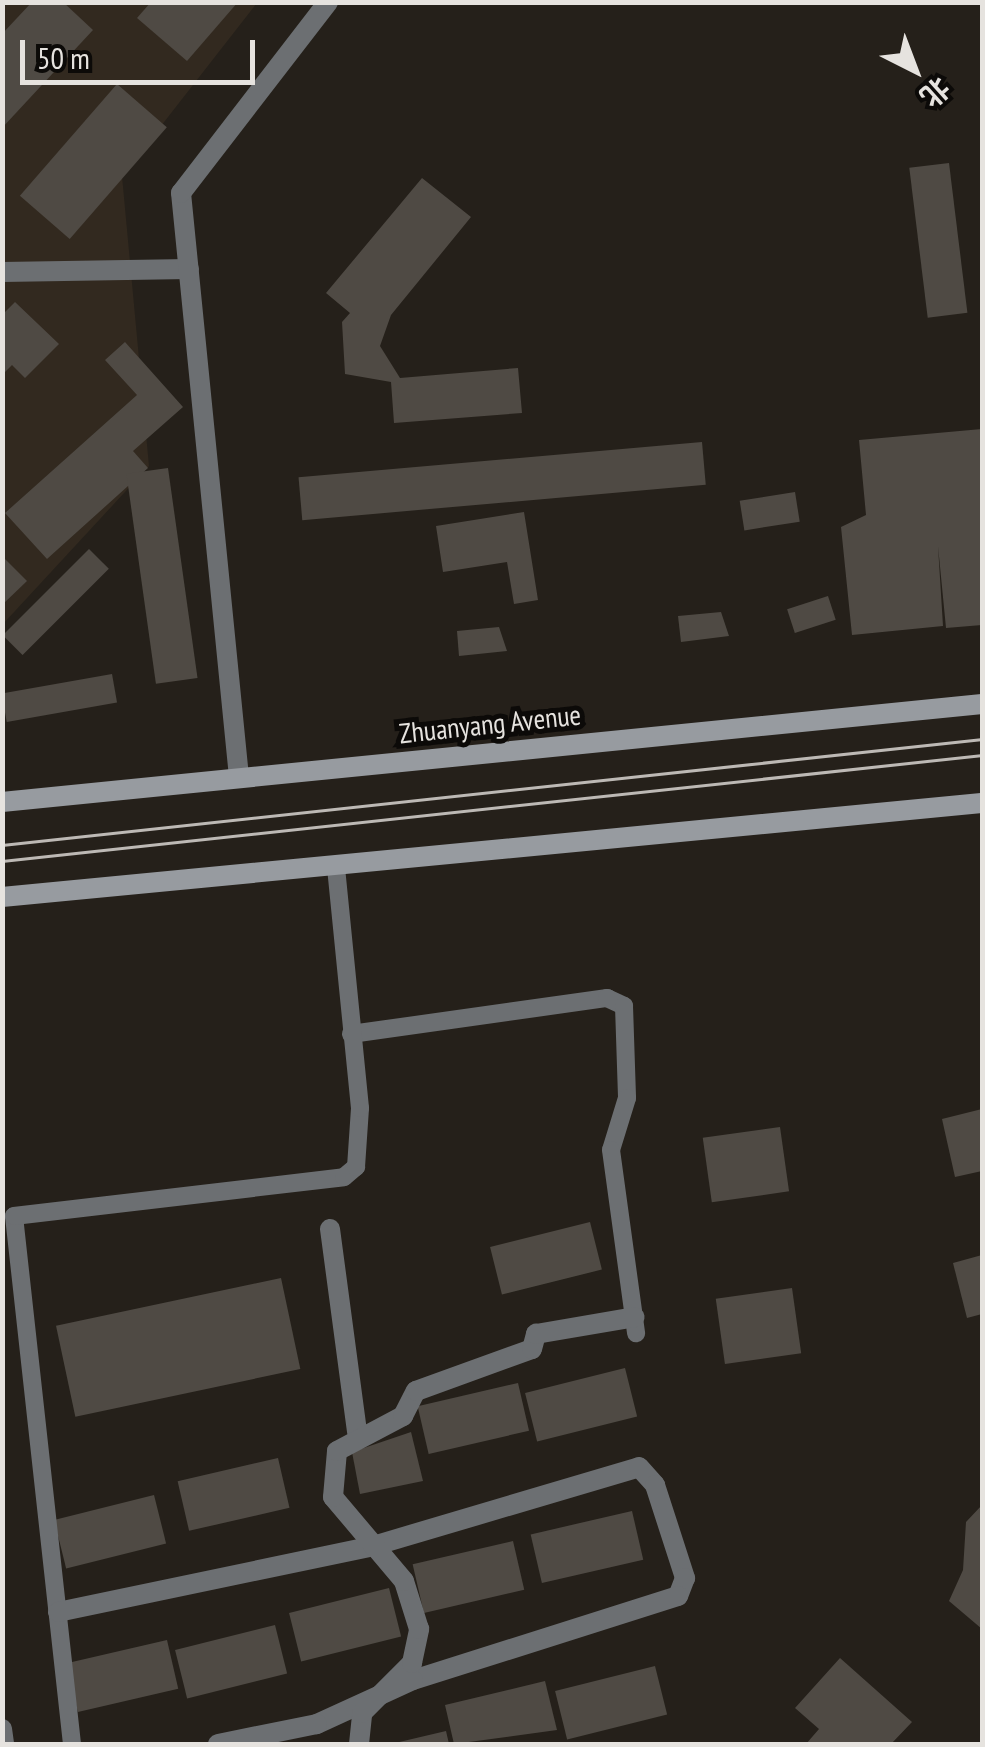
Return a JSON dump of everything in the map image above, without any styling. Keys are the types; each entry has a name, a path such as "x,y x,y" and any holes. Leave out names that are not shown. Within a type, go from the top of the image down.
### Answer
{"main road":[{"name":"Zhuanyang Avenue","path":"2,802 982,704"},
{"path":"2,897 982,803"}],"street":[{"path":"239,777 181,193 328,2"},
{"path":"2,272 189,269"},
{"path":"330,1228 357,1432"},
{"path":"359,1744 370,1698 412,1663 419,1629 404,1581 333,1496 336,1451 357,1432 403,1416 428,1384 532,1349 536,1334 636,1325"},
{"path":"58,1612 373,1546 639,1467 655,1485 684,1578 665,1603 370,1698 316,1724 218,1744"},
{"path":"2,1729 4,1744"}],"lane":[{"path":"72,1744 14,1216 344,1177 361,1149 336,867"},
{"path":"352,1034 607,998 624,1006 627,1098 611,1150 636,1325"}],"shaded area":[{"path":"3,3 257,3 122,176 149,466 3,624"}],"building":[{"path":"32,2 63,2 93,30 2,128 2,34"},
{"path":"151,2 238,2 187,61 137,18"},
{"path":"117,84 167,127 70,239 20,196"},
{"path":"949,163 967,313 928,318 909,168"},
{"path":"422,178 471,217 391,315 380,346 400,378 518,368 522,413 394,423 391,382 345,374 342,322 350,313 326,293"},
{"path":"15,302 59,344 25,378 12,365 2,375 2,315"},
{"path":"125,342 183,407 133,451 148,468 47,559 5,513 137,395 105,360"},
{"path":"982,429 982,625 946,628 938,546 943,626 852,635 841,527 866,515 859,440"},
{"path":"702,442 706,485 302,520 299,477"},
{"path":"168,468 198,678 156,684 126,474"},
{"path":"795,492 800,522 744,530 740,501"},
{"path":"524,512 538,600 514,604 507,562 443,572 436,526"},
{"path":"89,549 109,569 23,655 3,635"},
{"path":"2,556 27,581 2,605"},
{"path":"828,596 836,620 795,633 787,609"},
{"path":"721,612 729,636 681,642 678,616"},
{"path":"499,627 507,651 459,656 457,631"},
{"path":"112,674 117,703 7,722 2,693"},
{"path":"982,1109 982,1171 955,1177 942,1119"},
{"path":"780,1127 789,1191 712,1202 703,1138"},
{"path":"590,1222 602,1270 502,1294 490,1247"},
{"path":"982,1255 982,1314 967,1318 953,1263"},
{"path":"281,1278 300,1369 75,1417 56,1326"},
{"path":"792,1288 801,1353 725,1364 716,1299"},
{"path":"625,1368 637,1417 537,1441 525,1393"},
{"path":"518,1383 529,1431 429,1454 418,1406"},
{"path":"411,1432 423,1481 360,1494 352,1452"},
{"path":"278,1458 289,1508 189,1531 178,1481"},
{"path":"154,1495 166,1544 66,1568 54,1520"},
{"path":"982,1505 982,1629 949,1601 963,1570 966,1522"},
{"path":"632,1511 643,1560 542,1583 531,1534"},
{"path":"513,1541 524,1590 424,1613 413,1564"},
{"path":"389,1588 401,1637 301,1661 289,1613"},
{"path":"275,1625 287,1674 187,1698 175,1650"},
{"path":"167,1640 178,1689 78,1712 67,1663"},
{"path":"840,1658 912,1722 891,1744 806,1744 819,1729 795,1708"},
{"path":"655,1666 667,1715 567,1739 555,1691"},
{"path":"545,1681 557,1730 454,1744 445,1705"},
{"path":"446,1731 449,1744 395,1744 395,1743"}],"tram line":[{"path":"2,845 982,739"},
{"path":"2,861 982,755"}]}
